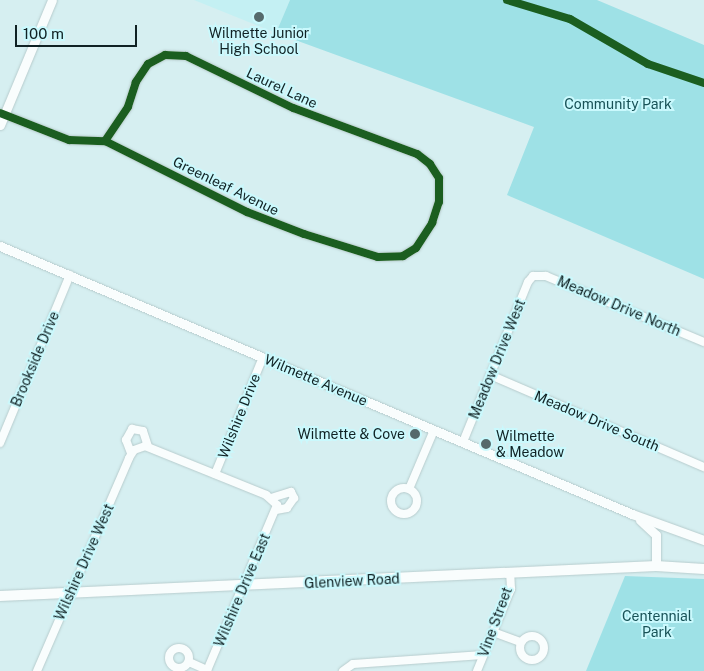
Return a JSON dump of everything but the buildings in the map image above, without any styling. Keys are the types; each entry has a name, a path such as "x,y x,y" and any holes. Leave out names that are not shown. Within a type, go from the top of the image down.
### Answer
{"main road":[{"name":"Glenview Road","path":"0,596 244,587 656,566 704,570"}],"street":[{"path":"0,125 2,114 50,1"},
{"name":"Laurel Lane","path":"105,141 128,108 136,82 148,64 165,55 186,56 293,108 424,158 435,170 440,186 432,223"},
{"name":"Greenleaf Avenue","path":"2,114 69,140 105,141 247,212 361,253 403,256 416,248 432,223"},
{"name":"Wilmette Avenue","path":"0,246 632,514 704,540"},
{"name":"Brookside Drive","path":"0,443 70,275"},
{"name":"Meadow Drive North","path":"533,276 546,276 704,342"},
{"name":"Meadow Drive West","path":"463,442 533,276"},
{"name":"Wilshire Drive","path":"216,474 263,357"},
{"name":"Meadow Drive South","path":"490,375 704,467"},
{"name":"Wilshire Drive West","path":"37,671 72,594 131,453 126,440 132,429 143,431 148,446 216,474"},
{"path":"409,489 434,430"},
{"path":"131,453 148,446"},
{"name":"Wilshire Drive East","path":"189,662 207,670 276,510 286,508 294,498 291,492 271,498 216,474"},
{"path":"271,498 276,510"},
{"name":"Wilmette Avenue","path":"632,514 656,535 656,566"},
{"name":"Vine Street","path":"477,671 511,589 510,572"},
{"path":"493,632 520,642"},
{"path":"343,671 353,664 484,655"}],"shaded area":[{"name":"Wilmette Junior High School","path":"194,0 290,0 276,33"}],"green space":[{"name":"Community Park","path":"290,0 597,0 704,45 704,279 507,195 534,127 276,33"},
{"name":"Centennial Park","path":"625,576 704,579 704,671 586,671"}],"cycle path":[{"path":"507,0 570,19 648,64 704,83"},
{"path":"0,113 69,140 105,141 247,212 304,234 378,257 403,256 416,248 432,223 439,202 439,178 430,164 417,154 293,108 186,56 165,55 148,64 136,82 128,107 105,141"}],"place":[{"name":"Wilmette Junior High School","path":"259,17"},
{"name":"Wilmette & Cove","path":"415,434"},
{"name":"Wilmette & Meadow","path":"486,444"}]}
